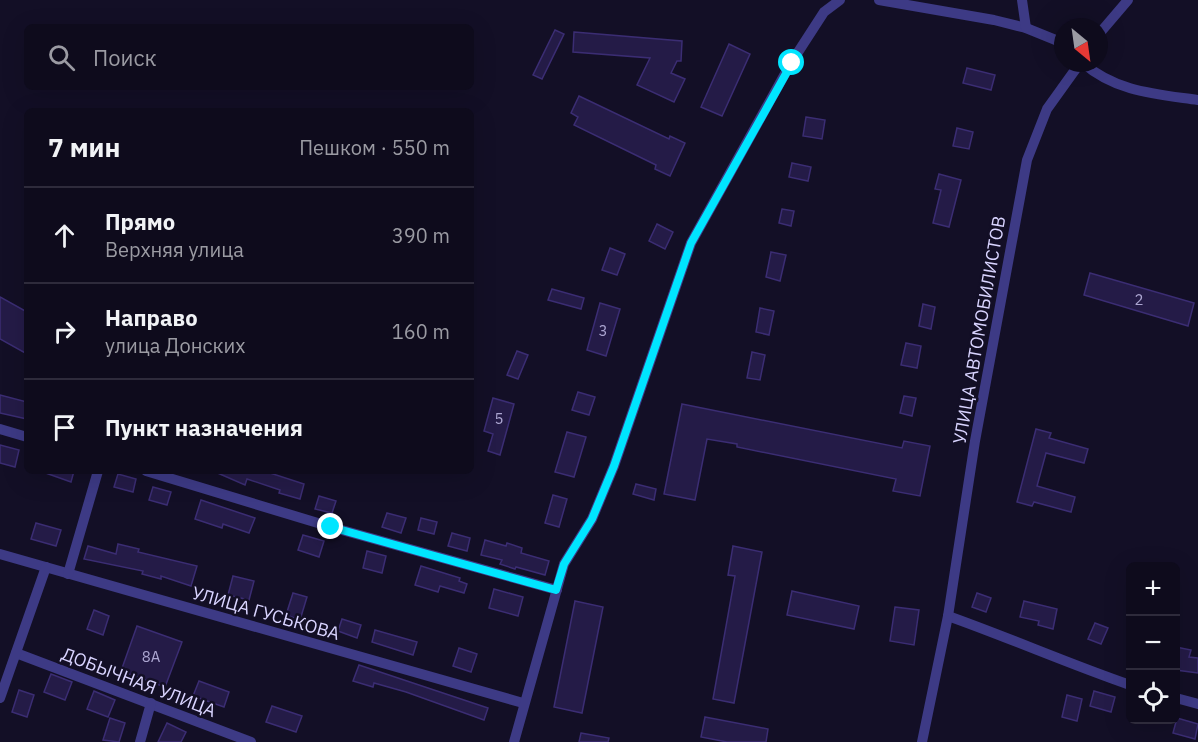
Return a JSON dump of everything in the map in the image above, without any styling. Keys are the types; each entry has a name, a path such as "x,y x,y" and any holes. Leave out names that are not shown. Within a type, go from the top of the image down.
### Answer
{"street":[{"path":"514,742 523,703 564,564 592,519 614,466 691,243 797,54 824,12 840,0"},
{"path":"879,0 994,20 1026,28 1054,39"},
{"path":"1022,0 1026,28"},
{"path":"1108,23 1128,0"},
{"name":"УЛИЦА АВТОМОБИЛИСТОВ","path":"921,742 948,616 975,441 1027,160 1047,109 1075,72"},
{"path":"1093,72 1124,88 1198,100"},
{"path":"0,429 24,436"},
{"path":"68,574 97,474"},
{"path":"156,474 331,527 556,590"},
{"name":"УЛИЦА ГУСЬКОВА","path":"0,554 523,703"},
{"path":"0,698 46,567"},
{"path":"948,616 1014,639 1070,664 1126,683"},
{"name":"ДОБЫЧНАЯ УЛИЦА","path":"16,653 251,742"},
{"path":"1180,699 1198,704"},
{"path":"140,742 152,703"}],"building":[{"path":"555,30 564,34 542,79 533,75"},
{"path":"574,32 682,41 681,61 677,61 671,73 685,79 674,102 637,85 650,58 573,52"},
{"path":"729,44 750,54 722,116 701,107"},
{"path":"967,68 995,75 991,90 963,83"},
{"path":"579,96 669,139 670,136 685,143 670,176 655,169 656,165 574,125 578,117 571,113"},
{"path":"806,117 825,120 822,139 803,136"},
{"path":"957,128 973,132 969,149 953,146"},
{"path":"792,163 811,167 808,181 789,177"},
{"path":"939,174 961,180 949,227 933,223 941,190 935,189"},
{"path":"782,209 794,211 791,226 779,223"},
{"path":"657,224 673,232 665,249 649,241"},
{"path":"610,248 625,254 617,275 602,270"},
{"path":"771,252 786,255 780,281 766,277"},
{"path":"1090,273 1194,303 1188,326 1084,295"},
{"path":"552,289 584,298 581,309 548,300"},
{"path":"0,297 24,310 24,352 0,339"},
{"path":"600,303 620,309 606,356 587,350"},
{"path":"923,304 935,307 931,329 919,326"},
{"path":"760,308 774,311 769,335 756,332"},
{"path":"906,343 921,346 917,368 901,365"},
{"path":"517,351 528,355 518,379 507,375"},
{"path":"752,352 765,355 760,380 747,378"},
{"path":"578,392 595,397 589,415 572,410"},
{"path":"0,395 24,401 24,418 0,413"},
{"path":"904,396 916,398 912,416 900,413"},
{"path":"493,398 514,404 500,455 488,451 493,434 484,431"},
{"path":"682,404 902,448 904,441 930,446 920,496 893,491 896,479 707,439 695,500 664,494"},
{"path":"1036,429 1051,433 1049,438 1088,449 1084,463 1046,453 1037,486 1075,497 1071,512 1034,502 1032,506 1017,502"},
{"path":"567,432 586,437 574,477 555,472"},
{"path":"0,445 19,450 15,467 0,463"},
{"path":"48,474 73,474 71,482"},
{"path":"118,474 136,479 133,492 114,487"},
{"path":"220,474 273,474 304,484 300,499 279,493 280,490 247,479 245,485"},
{"path":"636,484 656,489 654,500 633,494"},
{"path":"153,487 171,492 167,505 149,500"},
{"path":"553,495 567,499 559,527 545,523"},
{"path":"319,496 336,501 332,513 315,509"},
{"path":"201,500 255,518 249,533 223,524 222,528 195,519"},
{"path":"387,513 406,518 401,533 382,527"},
{"path":"421,518 437,522 434,534 418,530"},
{"path":"36,523 61,530 56,546 31,539"},
{"path":"452,533 470,538 467,551 448,546"},
{"path":"303,535 324,541 319,557 298,550"},
{"path":"485,540 506,546 507,543 522,548 521,553 549,561 545,575 516,567 515,569 500,564 502,560 481,555"},
{"path":"118,544 139,549 138,552 197,566 191,586 161,576 161,579 142,574 143,571 84,559 88,546 116,554"},
{"path":"733,546 762,552 734,703 713,699 735,576 728,575"},
{"path":"367,551 386,556 382,573 363,568"},
{"path":"421,566 460,578 459,581 467,584 464,593 440,586 438,592 415,585"},
{"path":"233,576 254,581 249,600 228,595"},
{"path":"494,589 523,597 518,616 489,608"},
{"path":"792,591 859,606 854,629 787,615"},
{"path":"293,593 307,597 300,620 286,615"},
{"path":"977,593 991,598 986,612 972,607"},
{"path":"575,601 603,607 582,713 554,707"},
{"path":"1024,601 1057,609 1053,629 1038,625 1039,621 1020,617"},
{"path":"895,607 919,610 914,645 890,641"},
{"path":"94,610 109,616 103,635 87,629"},
{"path":"342,619 361,625 357,638 338,631"},
{"path":"1095,623 1108,628 1101,644 1088,639"},
{"path":"137,626 182,642 165,687 121,671"},
{"path":"375,630 417,642 413,655 372,642"},
{"path":"459,648 477,654 471,672 453,666"},
{"path":"1180,648 1191,650 1189,657 1198,658 1198,673 1180,671"},
{"path":"359,665 488,708 484,720 406,692 374,683 373,687 353,681"},
{"path":"51,674 72,682 65,700 44,692"},
{"path":"199,681 229,692 224,707 193,696"},
{"path":"19,690 34,695 27,717 12,712"},
{"path":"94,691 115,700 108,717 87,709"},
{"path":"1094,691 1115,697 1111,712 1090,706"},
{"path":"1067,695 1082,699 1077,721 1062,717"},
{"path":"272,706 302,716 296,732 266,722"},
{"path":"705,717 768,729 766,742 727,742 701,737"},
{"path":"110,718 125,723 119,742 103,740"},
{"path":"1180,719 1198,724 1195,739 1173,733 1175,724 1180,724"},
{"path":"167,723 186,732 181,742 158,742"},
{"path":"581,733 609,738 608,742 579,742"}],"route":[{"path":"331,527 556,590 564,564 592,519 614,466 691,243 792,63"}]}
